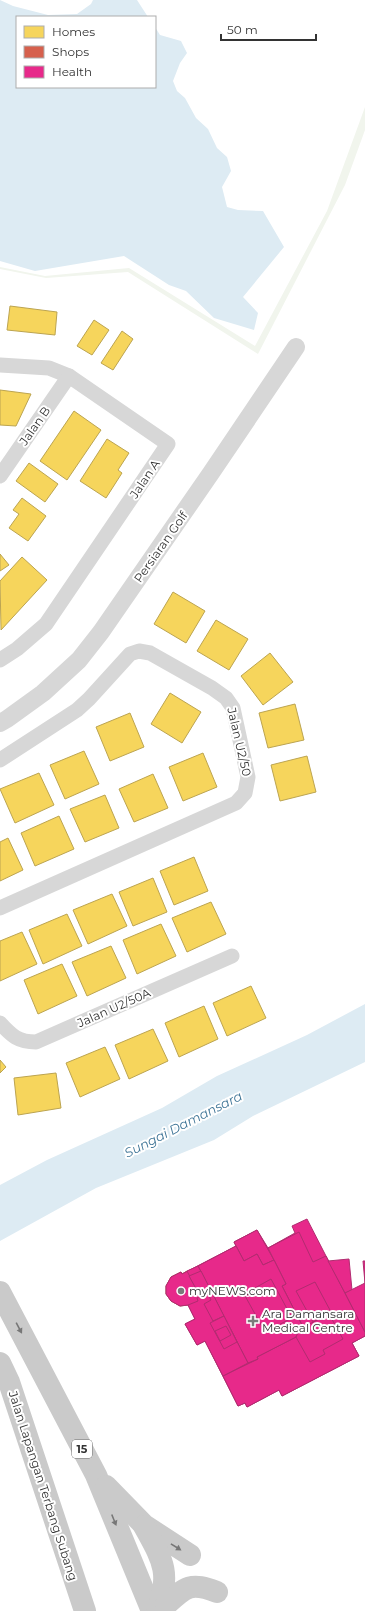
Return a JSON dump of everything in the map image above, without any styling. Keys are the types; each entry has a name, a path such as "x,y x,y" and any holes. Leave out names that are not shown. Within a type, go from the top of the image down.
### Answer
{"main road":[{"name":"15","path":"0,1293 96,1475 160,1609"},
{"name":"Jalan Lapangan Terbang Subang","path":"0,1363 9,1382 85,1611"},
{"path":"96,1475 144,1525 186,1561 160,1609"},
{"path":"144,1525 155,1545 165,1571 165,1589 160,1609"},
{"path":"160,1609 184,1589 195,1586 217,1592"}],"street":[{"name":"Persiaran Golf","path":"0,723 48,688 79,660 101,632 212,474 296,347"},
{"name":"Jalan A","path":"0,365 49,368 69,376 168,444 46,624 17,649 0,660"},
{"name":"Jalan B","path":"0,476 69,376"},
{"name":"Jalan U2/50","path":"0,760 78,710 130,654 139,651 150,653 212,688 226,698 233,708 248,777 245,793 236,803 0,908"},
{"name":"Jalan U2/50A","path":"0,1023 15,1038 25,1042 36,1042 232,956"}],"shaded area":[{"path":"365,107 365,130 345,185 258,354 128,272 46,278 0,269 0,267 45,276 129,268 255,346 327,211"}],"water":[{"path":"0,0 13,6 48,15 77,14 91,4 93,0 137,0 147,16 16,16 16,88 156,88 156,29 160,35 181,41 187,53 180,63 173,81 177,91 185,98 196,118 208,129 217,148 227,157 231,171 222,187 227,207 238,210 263,211 284,247 243,297 258,313 254,330 214,318 186,291 169,285 124,256 35,271 0,261"},
{"name":"Sungai Damansara","path":"365,1004 365,1062 253,1116 214,1140 96,1188 0,1241 0,1185 47,1160 162,1108 217,1076 307,1035"}],"building: Homes":[{"path":"10,306 57,312 55,335 7,330"},
{"path":"94,320 109,330 92,355 77,346"},
{"path":"122,331 133,339 113,370 101,363"},
{"path":"0,390 31,394 16,426 0,425"},
{"path":"74,411 101,430 67,480 40,461"},
{"path":"107,439 129,453 118,470 122,473 106,498 80,481"},
{"path":"29,463 58,484 45,502 16,481"},
{"path":"22,498 46,516 28,541 9,528 19,514 13,510"},
{"path":"0,554 9,565 0,571"},
{"path":"22,557 47,580 1,630 0,581"},
{"path":"173,592 205,611 186,643 154,624"},
{"path":"216,620 248,639 229,670 197,651"},
{"path":"270,653 293,682 263,705 241,676"},
{"path":"170,693 201,712 182,743 151,724"},
{"path":"295,704 304,740 268,748 259,713"},
{"path":"130,713 144,747 110,761 96,727"},
{"path":"84,751 99,784 65,799 50,765"},
{"path":"203,753 217,787 183,801 169,767"},
{"path":"307,756 316,792 280,801 271,765"},
{"path":"39,773 54,805 15,823 0,789"},
{"path":"153,774 168,808 134,822 119,789"},
{"path":"105,795 119,828 85,842 70,809"},
{"path":"59,816 74,849 35,866 21,833"},
{"path":"8,838 23,870 0,881 0,842"},
{"path":"194,857 208,891 174,905 160,871"},
{"path":"153,878 167,912 133,926 119,892"},
{"path":"112,894 127,926 88,944 73,910"},
{"path":"211,902 226,934 187,952 172,918"},
{"path":"67,914 82,946 43,964 29,930"},
{"path":"161,924 176,956 137,974 123,940"},
{"path":"22,932 37,964 0,981 0,941"},
{"path":"111,946 126,978 87,996 72,962"},
{"path":"62,964 77,996 38,1014 24,980"},
{"path":"251,986 266,1018 227,1036 213,1003"},
{"path":"204,1006 218,1039 179,1057 165,1023"},
{"path":"153,1029 168,1061 129,1079 115,1045"},
{"path":"105,1047 120,1079 80,1097 66,1063"},
{"path":"0,1060 6,1067 0,1073"},
{"path":"56,1073 61,1108 18,1115 14,1078"}],"building: Shops":[{"path":"187,1271 200,1296 197,1298 198,1301 180,1306 171,1301 166,1294 166,1286 171,1277"}],"building: Health":[{"path":"307,1219 365,1332 365,1336 352,1343 359,1356 282,1396 279,1390 247,1407 245,1403 238,1406 205,1341 197,1345 185,1324 195,1319 188,1305 180,1306 171,1301 166,1294 166,1286 171,1277 181,1272 182,1274 236,1246 234,1242 257,1230 268,1248 295,1233 292,1226"},
{"path":"257,1230 274,1260 263,1265 257,1254 244,1261 234,1242"},
{"path":"299,1232 313,1262 326,1256 365,1332 365,1336 352,1343 359,1356 282,1396 279,1390 247,1407 245,1403 238,1406 223,1376 258,1359 257,1357 296,1337 300,1329 303,1327 282,1286 286,1284 268,1248"},
{"path":"236,1246 244,1261 257,1254 263,1265 274,1260 286,1284 282,1286 303,1327 300,1329 296,1337 257,1357 258,1359 248,1363 198,1266"},
{"path":"349,1259 352,1290 345,1293 328,1261"},
{"path":"363,1261 365,1261 365,1283"},
{"path":"198,1266 248,1363 223,1376 205,1341 197,1345 185,1324 195,1319 188,1305 198,1301 197,1298 200,1296 187,1271"},
{"path":"201,1271 224,1316 213,1321 204,1304 211,1300 207,1292 200,1296 189,1276"},
{"path":"271,1279 292,1318 265,1332 244,1294"},
{"path":"315,1282 331,1312 313,1322 296,1291"},
{"path":"365,1283 365,1332 345,1293"},
{"path":"329,1314 343,1339 323,1350 325,1354 310,1362 296,1337 300,1329"},
{"path":"224,1316 237,1342 224,1349 210,1323"},
{"path":"226,1326 231,1335 220,1341 215,1331"}],"place":[{"name":"myNEWS.com","path":"181,1291"},
{"name":"Ara Damansara Medical Centre","path":"253,1321"}]}
